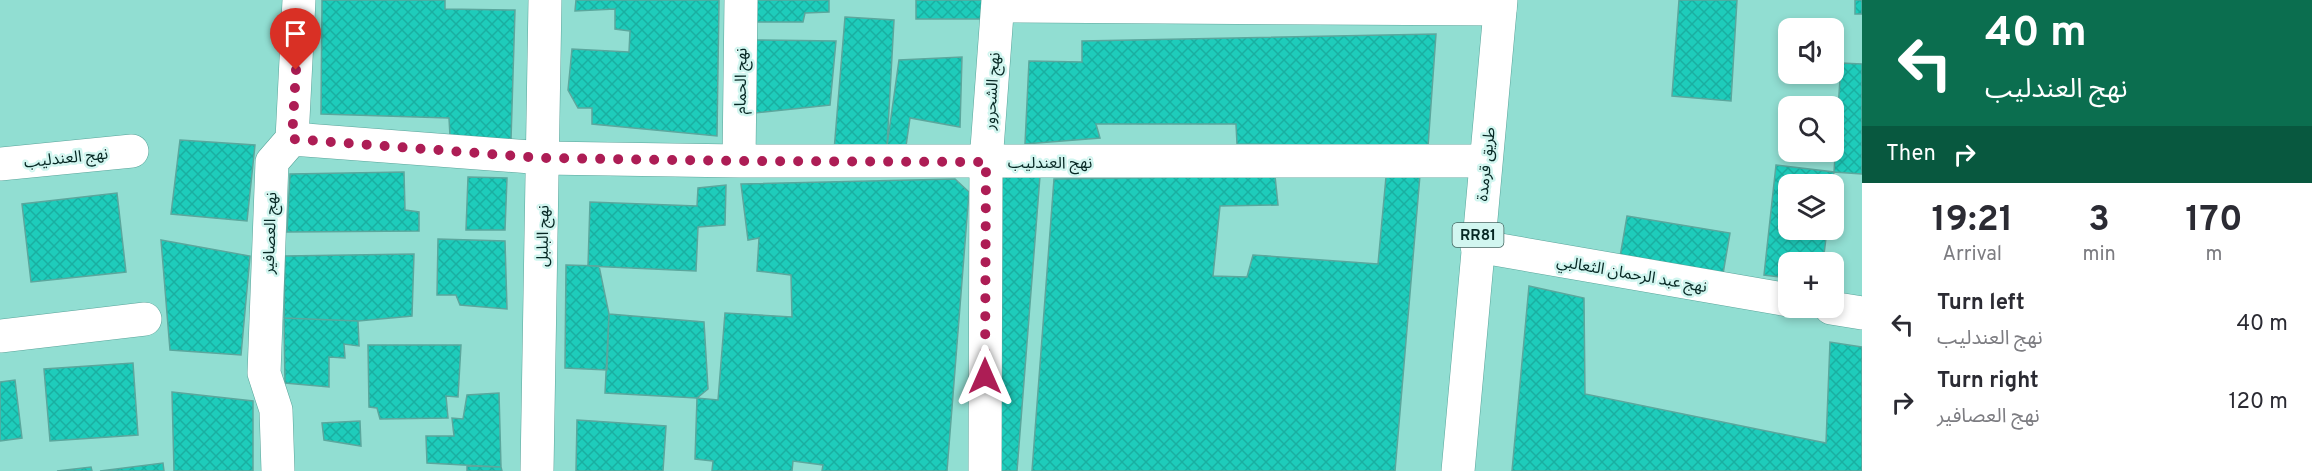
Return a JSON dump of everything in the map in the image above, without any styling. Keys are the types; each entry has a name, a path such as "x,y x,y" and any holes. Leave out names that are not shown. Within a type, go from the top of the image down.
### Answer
{"street":[{"path":"292,139 299,0"},
{"name":"نهج البلبل","path":"537,471 545,0"},
{"name":"نهج الحمام","path":"739,161 741,0"},
{"path":"998,3 1501,4"},
{"name":"نهج الشحرور","path":"985,471 986,162 998,3"},
{"name":"طريق قرمدة","path":"1458,471 1501,4"},
{"name":"نهج العندليب","path":"292,139 543,158 986,162 1485,161"},
{"name":"نهج العصافير","path":"278,471 276,410 264,372 272,162 292,139"},
{"name":"نهج العندليب","path":"0,164 132,151"},
{"name":"نهج عبد الرحمان الثعالبي","path":"1477,246 1778,298"},
{"path":"1844,310 1862,313"},
{"path":"0,336 145,319"}],"building":[{"path":"322,0 445,0 445,9 515,10 511,140 450,136 449,118 321,114"},
{"path":"576,0 719,0 717,136 592,124 592,108 578,108 568,90 572,49 629,52 630,31 615,29 615,9 575,11"},
{"path":"757,0 829,0 829,12 805,13 803,22 755,22"},
{"path":"916,0 989,0 988,19 916,19"},
{"path":"1679,0 1737,0 1731,101 1672,96"},
{"path":"1855,0 1862,0 1862,14 1855,14"},
{"path":"845,17 894,20 887,146 834,151"},
{"path":"1436,34 1428,147 1237,144 1236,124 1096,124 1100,138 1025,144 1029,61 1082,62 1082,41"},
{"path":"754,40 836,41 830,105 755,113"},
{"path":"962,57 960,127 910,118 906,146 887,146 899,60"},
{"path":"1844,63 1862,64 1862,174 1834,172 1835,162 1844,162 1844,96 1839,96 1840,84 1844,84"},
{"path":"180,140 255,145 247,221 171,214"},
{"path":"1776,165 1834,172 1834,174 1778,174 1778,240 1826,240 1824,252 1778,252 1778,277 1764,275"},
{"path":"404,172 405,210 419,212 419,231 287,232 290,174"},
{"path":"1007,174 1040,176 1017,471 985,471 998,184"},
{"path":"1420,175 1395,471 1032,471 1054,179 1275,176 1278,205 1220,206 1213,276 1247,277 1253,255 1378,264 1386,177"},
{"path":"468,177 507,178 505,230 466,230"},
{"path":"955,179 969,192 947,471 822,471 823,465 793,461 792,471 712,471 713,461 695,459 697,398 718,400 725,313 792,317 791,275 757,271 759,238 748,240 741,184"},
{"path":"726,185 725,225 698,227 696,271 588,266 590,202 697,206 698,188"},
{"path":"117,193 126,272 31,282 22,204"},
{"path":"1627,216 1730,233 1723,274 1620,257"},
{"path":"438,239 505,241 507,309 460,305 456,295 437,295"},
{"path":"161,240 250,256 241,355 170,350"},
{"path":"414,254 412,316 358,321 284,318 285,256"},
{"path":"566,265 599,266 609,314 607,370 565,368"},
{"path":"1529,286 1584,298 1585,394 1826,443 1830,342 1862,347 1862,471 1512,471"},
{"path":"609,314 704,322 708,389 697,398 605,393"},
{"path":"284,318 358,321 359,346 344,344 345,358 329,357 329,387 285,383"},
{"path":"368,345 461,345 458,397 446,396 448,418 380,419 377,408 369,407"},
{"path":"133,363 138,435 50,441 44,369"},
{"path":"15,380 22,438 0,441 0,382"},
{"path":"172,392 253,401 253,471 174,471"},
{"path":"499,393 501,467 427,463 426,436 454,436 452,418 463,419 467,395"},
{"path":"577,420 666,426 663,471 576,471"},
{"path":"360,421 361,446 324,440 322,423"},
{"path":"163,463 164,471 100,471"},
{"path":"467,466 501,467 502,471 467,471"},
{"path":"91,467 92,471 57,471"}],"route":[{"path":"296,70 292,139 543,158 986,162 985,376"}]}
